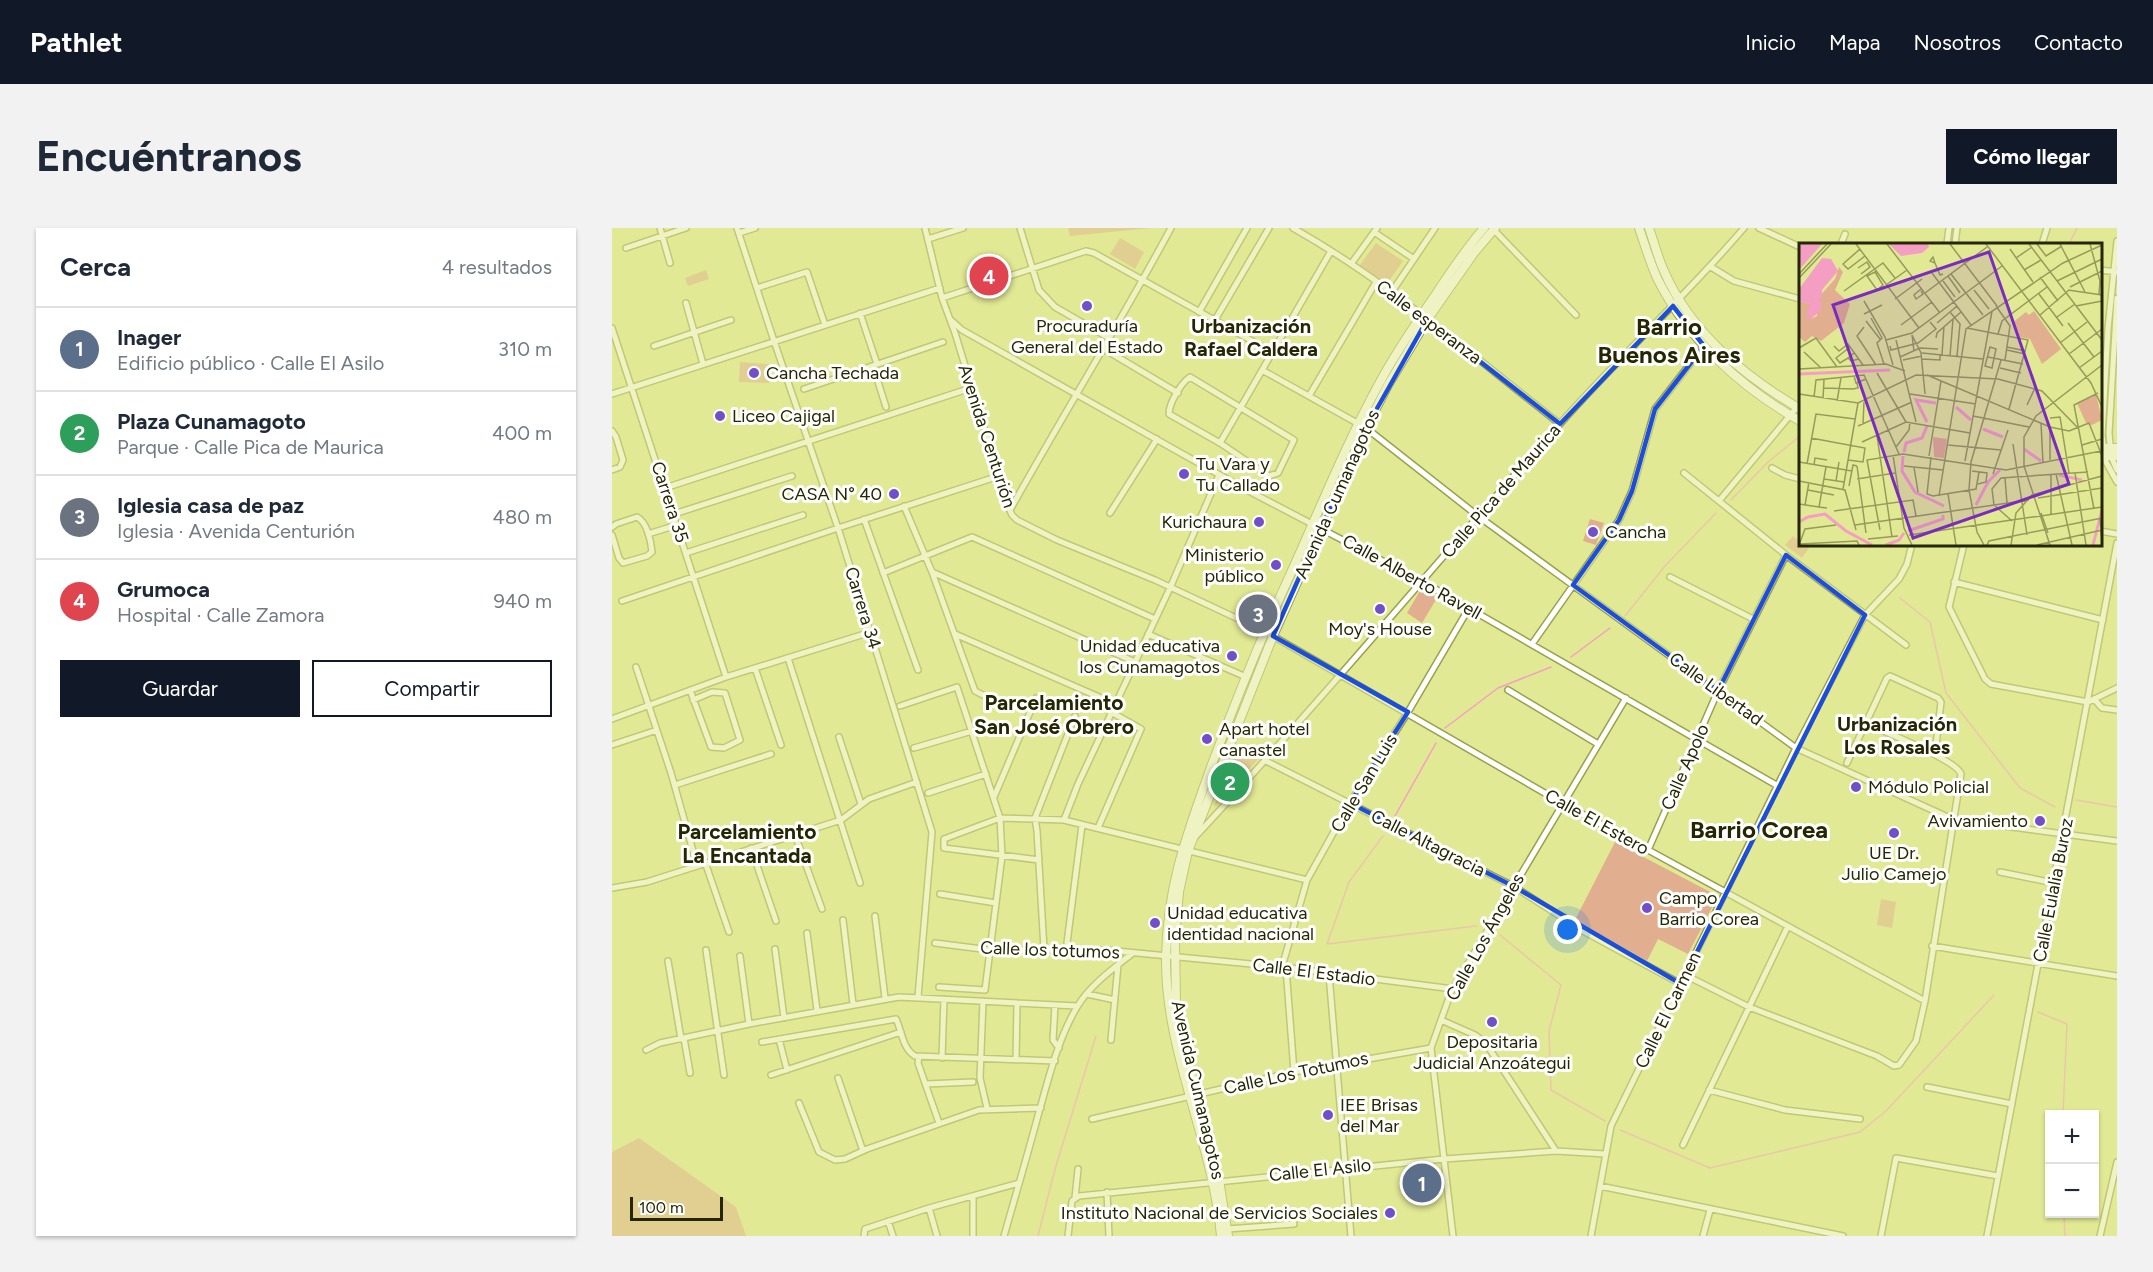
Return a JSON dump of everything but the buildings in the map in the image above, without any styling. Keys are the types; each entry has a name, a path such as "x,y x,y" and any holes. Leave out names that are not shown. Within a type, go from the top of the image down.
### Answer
{"street":[{"path":"660,228 670,263"},
{"path":"626,248 686,228"},
{"path":"738,231 755,228"},
{"name":"Avenida Centurión","path":"925,228 942,298 951,320 1010,510 1017,520 1273,636"},
{"path":"928,239 963,228"},
{"path":"1020,228 1039,290 1055,307 1109,338"},
{"path":"1010,510 1075,394 1104,349 1171,228"},
{"path":"1199,312 1247,228"},
{"path":"1215,320 1269,228"},
{"name":"Calle esperanza","path":"1293,228 1376,282 1560,424"},
{"path":"1390,293 1435,228"},
{"name":"Avenida Cumanagotos","path":"1227,1232 1216,1181 1170,1013 1166,983 1166,956 1171,889 1246,676 1313,524 1362,426 1388,385 1424,318 1468,246 1484,228"},
{"path":"1639,228 1658,280 1704,346 1755,393 1799,420"},
{"path":"1649,228 1664,272 1709,339 1762,386 1798,408 1719,501"},
{"name":"Calle Pica de Maurica","path":"1192,840 1266,761 1560,424 1711,267 1744,228"},
{"path":"1759,228 1799,247"},
{"path":"1947,243 1949,228"},
{"path":"1955,243 1957,228"},
{"path":"2042,243 2047,228"},
{"path":"1495,229 1576,315"},
{"name":"Avenida Cumanagotos","path":"1424,318 1495,229"},
{"path":"1351,264 1376,230 1414,259"},
{"name":"Carrera 34","path":"738,231 838,528 932,832 918,997"},
{"path":"1841,243 1845,234"},
{"path":"2117,242 2109,355 2108,452 2117,482"},
{"path":"942,298 1086,251 1094,253 1272,352"},
{"path":"1220,443 1331,251"},
{"path":"1711,267 1734,281 1799,299"},
{"path":"756,288 807,272 825,325"},
{"path":"1309,396 1376,282"},
{"path":"612,394 940,288"},
{"path":"2109,355 2117,298"},
{"path":"686,303 703,364"},
{"path":"860,313 886,407"},
{"path":"654,346 731,320"},
{"name":"Calle Alberto Ravell","path":"951,320 962,330 1075,394 1219,475 1423,582 1778,786"},
{"name":"Carrera 35","path":"612,328 726,677"},
{"path":"804,389 943,342"},
{"path":"1532,644 1619,520 1632,491 1656,409 1704,346"},
{"path":"1104,349 1178,393"},
{"name":"Calle Libertad","path":"1262,370 1362,426 1478,516 1796,748 1952,819 2117,841"},
{"path":"1190,377 1241,407 1294,440 1278,473 1269,476 1220,443 1169,414 1169,409 1178,393 1190,377"},
{"path":"665,488 971,388"},
{"name":"Avenida Cumanagotos","path":"1193,1095 1176,1004 1175,956 1179,892 1185,850 1192,840 1273,636 1322,528 1362,426"},
{"path":"612,431 623,460 621,466 612,470"},
{"path":"1110,513 1157,439"},
{"path":"2108,452 2117,470"},
{"path":"1772,468 1799,479"},
{"path":"1684,473 1786,555 1906,645"},
{"path":"1064,820 1078,783 1170,588 1219,475"},
{"path":"674,514 792,476"},
{"path":"622,601 999,476"},
{"path":"904,506 932,572 975,691 1003,705"},
{"path":"686,553 803,515"},
{"path":"612,527 637,517 643,521 652,550 647,556 623,563 614,547 612,535"},
{"path":"864,519 918,670"},
{"path":"648,534 677,525"},
{"path":"2102,531 2117,534"},
{"path":"883,573 972,537 1155,619"},
{"name":"Calle Eulalia Buroz","path":"1987,1236 2117,543"},
{"name":"Calle El Carmen","path":"1591,1236 1611,1126 1796,748 1865,615 1899,579 1907,564 1912,546"},
{"path":"1963,546 1949,607 1984,679 1991,684 2088,702 2117,688"},
{"name":"Calle Apolo","path":"1648,850 1719,691 1786,555"},
{"path":"932,572 1135,662"},
{"path":"1670,577 1754,619"},
{"path":"1954,582 2103,620"},
{"name":"Calle San Luis","path":"1294,1072 1284,968 1307,880 1350,803 1408,712 1469,608"},
{"path":"612,719 726,677 870,632"},
{"path":"955,634 1115,705"},
{"path":"1148,634 1246,676"},
{"name":"Calle El Estero","path":"1273,636 1563,803 1925,1001"},
{"path":"788,658 860,883"},
{"path":"636,667 675,785 697,865"},
{"path":"755,668 781,745"},
{"path":"1847,763 1887,678 1890,676 1938,698 1941,702 1935,754"},
{"path":"900,706 957,687 1000,818 1002,856 985,990 939,987"},
{"path":"690,690 693,700 711,747 724,748 740,740 725,693 712,692 693,700"},
{"path":"1508,690 1598,744"},
{"path":"994,797 1036,698"},
{"name":"Calle Los Ángeles","path":"1453,1236 1431,1048 1453,989 1626,698"},
{"path":"2094,699 2102,708 2117,710"},
{"path":"1098,828 1141,729 1111,712"},
{"path":"1044,949 1035,818 1075,716"},
{"path":"1685,975 1749,1007 1877,1056 1894,1066 1899,1065 1916,1041 1925,1001 1960,770 1935,754 1866,723"},
{"path":"612,745 657,730"},
{"path":"914,748 972,731"},
{"path":"839,737 861,804"},
{"path":"675,785 771,754"},
{"name":"Calle Altagracia","path":"1266,761 1513,886 1583,931 1681,984"},
{"path":"928,793 986,774"},
{"path":"612,888 647,882 841,820 869,799 916,782"},
{"path":"1039,860 943,847 944,837 1000,818 1064,820 1307,880"},
{"path":"1067,943 1082,825"},
{"path":"795,835 822,909"},
{"path":"751,848 776,921"},
{"path":"705,862 729,932"},
{"path":"2000,872 2054,883"},
{"path":"940,894 996,903"},
{"path":"875,916 885,998"},
{"path":"843,920 853,1004"},
{"path":"1683,1145 1788,926"},
{"path":"807,933 817,1010"},
{"name":"Calle los totumos","path":"935,943 990,950 1106,950 1175,956"},
{"path":"1932,946 2117,976"},
{"path":"706,950 724,1075"},
{"path":"775,950 784,1018"},
{"path":"1004,1236 1059,1048 1077,1006 1087,994 1133,953"},
{"path":"740,956 749,1024"},
{"name":"Calle El Estadio","path":"1175,956 1453,989"},
{"path":"668,961 690,1073"},
{"path":"1111,1040 1118,965"},
{"path":"1329,974 1351,1236"},
{"path":"1087,994 1115,1000"},
{"path":"646,1050 660,1043 718,1030 885,998 918,997 1077,1006"},
{"path":"942,1058 944,999"},
{"path":"983,1001 980,1078 987,1108"},
{"path":"1016,1060 1017,1003"},
{"path":"1055,1005 1053,1040 1059,1048"},
{"path":"762,1042 893,1019 897,1020 905,1046 910,1053 919,1057 1055,1061"},
{"path":"1441,1020 1485,1042 1556,1151"},
{"path":"771,1075 901,1032"},
{"path":"779,1039 787,1070"},
{"name":"Calle Los Totumos","path":"1092,1119 1294,1072 1431,1048"},
{"path":"919,1057 918,1063 939,1123"},
{"path":"838,1078 863,1151"},
{"path":"926,1084 973,1082"},
{"path":"1927,1087 2012,1104"},
{"path":"1709,1090 1785,1110 1860,1119"},
{"path":"800,1103 819,1152 835,1160 845,1159 939,1123 987,1108 1041,1108"},
{"name":"Calle El Asilo","path":"1075,1198 1107,1192 1444,1159 1556,1151 1605,1154"},
{"path":"1881,1236 1896,1158 1998,1176"},
{"path":"2100,1236 2117,1162"},
{"path":"1068,1236 1078,1169"},
{"name":"Avenida Cumanagotos","path":"1216,1181 1221,1236"},
{"path":"864,1236 865,1230 888,1221 1018,1183"},
{"path":"1600,1186 1843,1236"},
{"path":"1107,1192 1109,1236"},
{"path":"973,1196 973,1236"},
{"path":"929,1208 938,1236"},
{"path":"1703,1236 1710,1210"},
{"path":"888,1221 893,1236"},
{"path":"1227,1232 1294,1224"}],"highlighted area":[{"path":"1673,306 1704,346 1655,409 1632,491 1619,520 1573,585 1718,691 1786,555 1865,615 1681,984 1513,886 1350,803 1408,712 1273,636 1366,428 1427,320 1560,424"}],"shaded area":[{"path":"1068,228 1151,228 1070,236"},
{"path":"1120,238 1144,252 1135,269 1110,254"},
{"path":"1376,243 1403,261 1387,284 1360,265"},
{"path":"706,270 709,279 688,286 685,278"},
{"name":"Cancha Techada","path":"740,362 769,364 769,383 739,382"},
{"name":"Cancha","path":"1590,519 1604,523 1596,545 1583,541"},
{"path":"1793,536 1799,541 1799,546 1809,548 1802,558 1785,545"},
{"path":"1421,589 1437,598 1422,623 1407,613"},
{"path":"1236,748 1260,757 1214,807"},
{"name":"Campo Barrio Corea","path":"1615,842 1718,896 1688,954 1658,939 1647,961 1575,920"},
{"path":"1881,899 1896,902 1892,928 1877,925"},
{"path":"639,1138 736,1207 746,1236 612,1236 612,1152"}],"waterway":[{"path":"2070,243 2077,228"},
{"path":"1731,500 1768,462 1799,437"},
{"path":"1625,616 1665,566 1716,513"},
{"path":"1900,598 1930,622 1946,693 2020,788 2055,807"},
{"path":"1571,657 1610,628"},
{"path":"1445,728 1498,688 1551,667"},
{"path":"1395,816 1436,743"},
{"path":"2076,800 2117,807"},
{"path":"1383,836 1349,882 1327,944 1476,926"},
{"path":"1500,935 1561,985 1549,1031 1551,1090 1605,1121"},
{"path":"1620,1130 1710,1168 1860,1132 1886,1111 1994,995"},
{"path":"2038,1012 2067,1024 2063,1110"},
{"path":"1038,1236 1055,1169 1096,1036"},
{"path":"2064,1218 2065,1236"}],"place":[{"name":"Grumoca","path":"989,276"},
{"name":"Procuraduría General del Estado","path":"1087,306"},
{"name":"Cancha Techada","path":"754,373"},
{"name":"Liceo Cajigal","path":"720,416"},
{"name":"Tu Vara y Tu Callado","path":"1184,474"},
{"name":"CASA N° 40","path":"894,494"},
{"name":"Kurichaura","path":"1259,522"},
{"name":"Cancha","path":"1593,532"},
{"name":"Ministerio público","path":"1276,565"},
{"name":"Moy's House","path":"1380,609"},
{"name":"Iglesia casa de paz","path":"1258,614"},
{"name":"Unidad educativa los Cunamagotos","path":"1232,656"},
{"name":"Apart hotel canastel","path":"1207,739"},
{"name":"Plaza Cunamagoto","path":"1230,782"},
{"name":"Módulo Policial","path":"1856,787"},
{"name":"Avivamiento","path":"2040,821"},
{"name":"UE Dr. Julio Camejo","path":"1894,833"},
{"name":"Campo Barrio Corea","path":"1647,908"},
{"name":"Unidad educativa identidad nacional","path":"1155,923"},
{"name":"Depositaria Judicial Anzoátegui","path":"1492,1022"},
{"name":"IEE Brisas del Mar","path":"1328,1115"},
{"name":"Inager","path":"1422,1183"},
{"name":"Instituto Nacional de Servicios Sociales","path":"1390,1213"}],"district":[{"name":"Urbanización Rafael Caldera","path":"1251,338"},
{"name":"Barrio Buenos Aires","path":"1669,340"},
{"name":"Parcelamiento San José Obrero","path":"1054,714"},
{"name":"Urbanización Los Rosales","path":"1897,736"},
{"name":"Barrio Corea","path":"1759,829"},
{"name":"Parcelamiento La Encantada","path":"747,843"}]}
